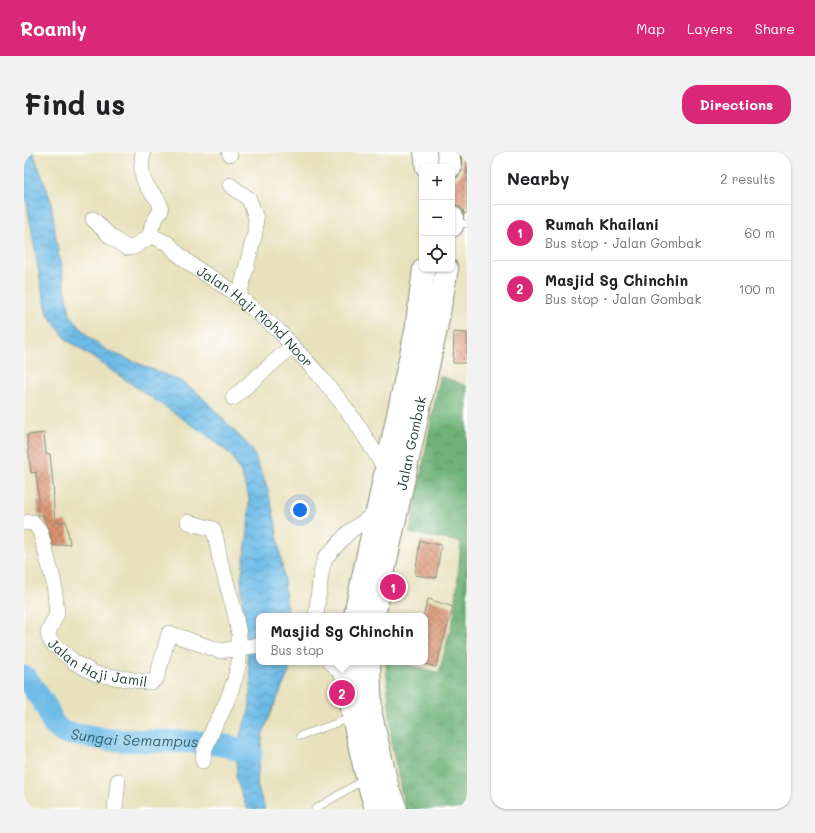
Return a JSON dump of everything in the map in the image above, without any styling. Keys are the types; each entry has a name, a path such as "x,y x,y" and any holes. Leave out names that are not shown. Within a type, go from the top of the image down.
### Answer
{"main road":[{"path":"424,152 426,164"},
{"path":"448,152 450,164"},
{"name":"Jalan Gombak","path":"356,613 416,331 424,272"},
{"name":"Jalan Gombak","path":"375,613 433,342 446,272"},
{"path":"350,665 353,717 367,778 376,809"},
{"path":"369,665 371,715 388,789 396,809"}],"street":[{"path":"93,219 111,237 127,248 134,246 150,236 152,225 161,210 159,199 147,188 141,174 143,152"},
{"path":"230,185 249,199 256,218 255,233 238,296"},
{"name":"Jalan Haji Mohd Noor","path":"150,236 169,244 177,253 193,266 232,291 278,330 319,375 341,402 357,424 386,470"},
{"path":"233,398 292,346"},
{"path":"316,613 321,572 325,558 349,532 377,512"},
{"name":"Jalan Haji Jamil","path":"24,523 33,522 40,531 54,583 57,614 48,632 49,638 52,643 74,662 96,674 152,682 157,677 170,633 220,651 241,648"},
{"path":"188,522 213,529 234,609 241,648 235,679 227,701 214,727 204,756"},
{"path":"241,648 256,646"},
{"path":"334,665 350,683"},
{"path":"115,809 118,782"}],"lane":[{"path":"455,222 467,224"},
{"path":"300,736 353,717"},
{"path":"316,809 367,778"}],"green space":[{"path":"440,376 467,386 467,809 405,809 392,746 386,665 409,665 439,673 455,611 461,542 410,533"}],"water":[{"path":"24,152 33,152 51,201 58,252 70,314 73,319 89,337 106,350 180,381 199,394 252,449 267,487 275,520 288,613 256,613 256,665 289,665 289,672 263,733 257,785 265,809 247,809 236,778 238,741 249,711 251,679 244,625 241,579 248,532 249,498 241,473 232,456 211,438 67,340 49,316 42,291 24,192"}],"building":[{"path":"461,152 467,152 467,213 464,214 463,210 459,206 455,205 455,178 462,171"},
{"path":"454,332 467,333 467,363 453,363"},
{"path":"44,433 46,454 50,454 55,523 66,521 70,544 53,546 44,515 38,515 37,501 39,501 36,472 31,473 27,435"},
{"path":"420,541 441,545 436,578 415,575"},
{"path":"428,599 453,607 436,667 428,665 428,613 424,613"}],"waterway":[{"name":"Sungai Semampus","path":"24,677 27,679 47,708 53,724 64,733 110,740 208,743 227,746 251,753"}],"place":[{"name":"Rumah Khailani","path":"393,587"},
{"name":"Masjid Sg Chinchin","path":"342,693"}]}
